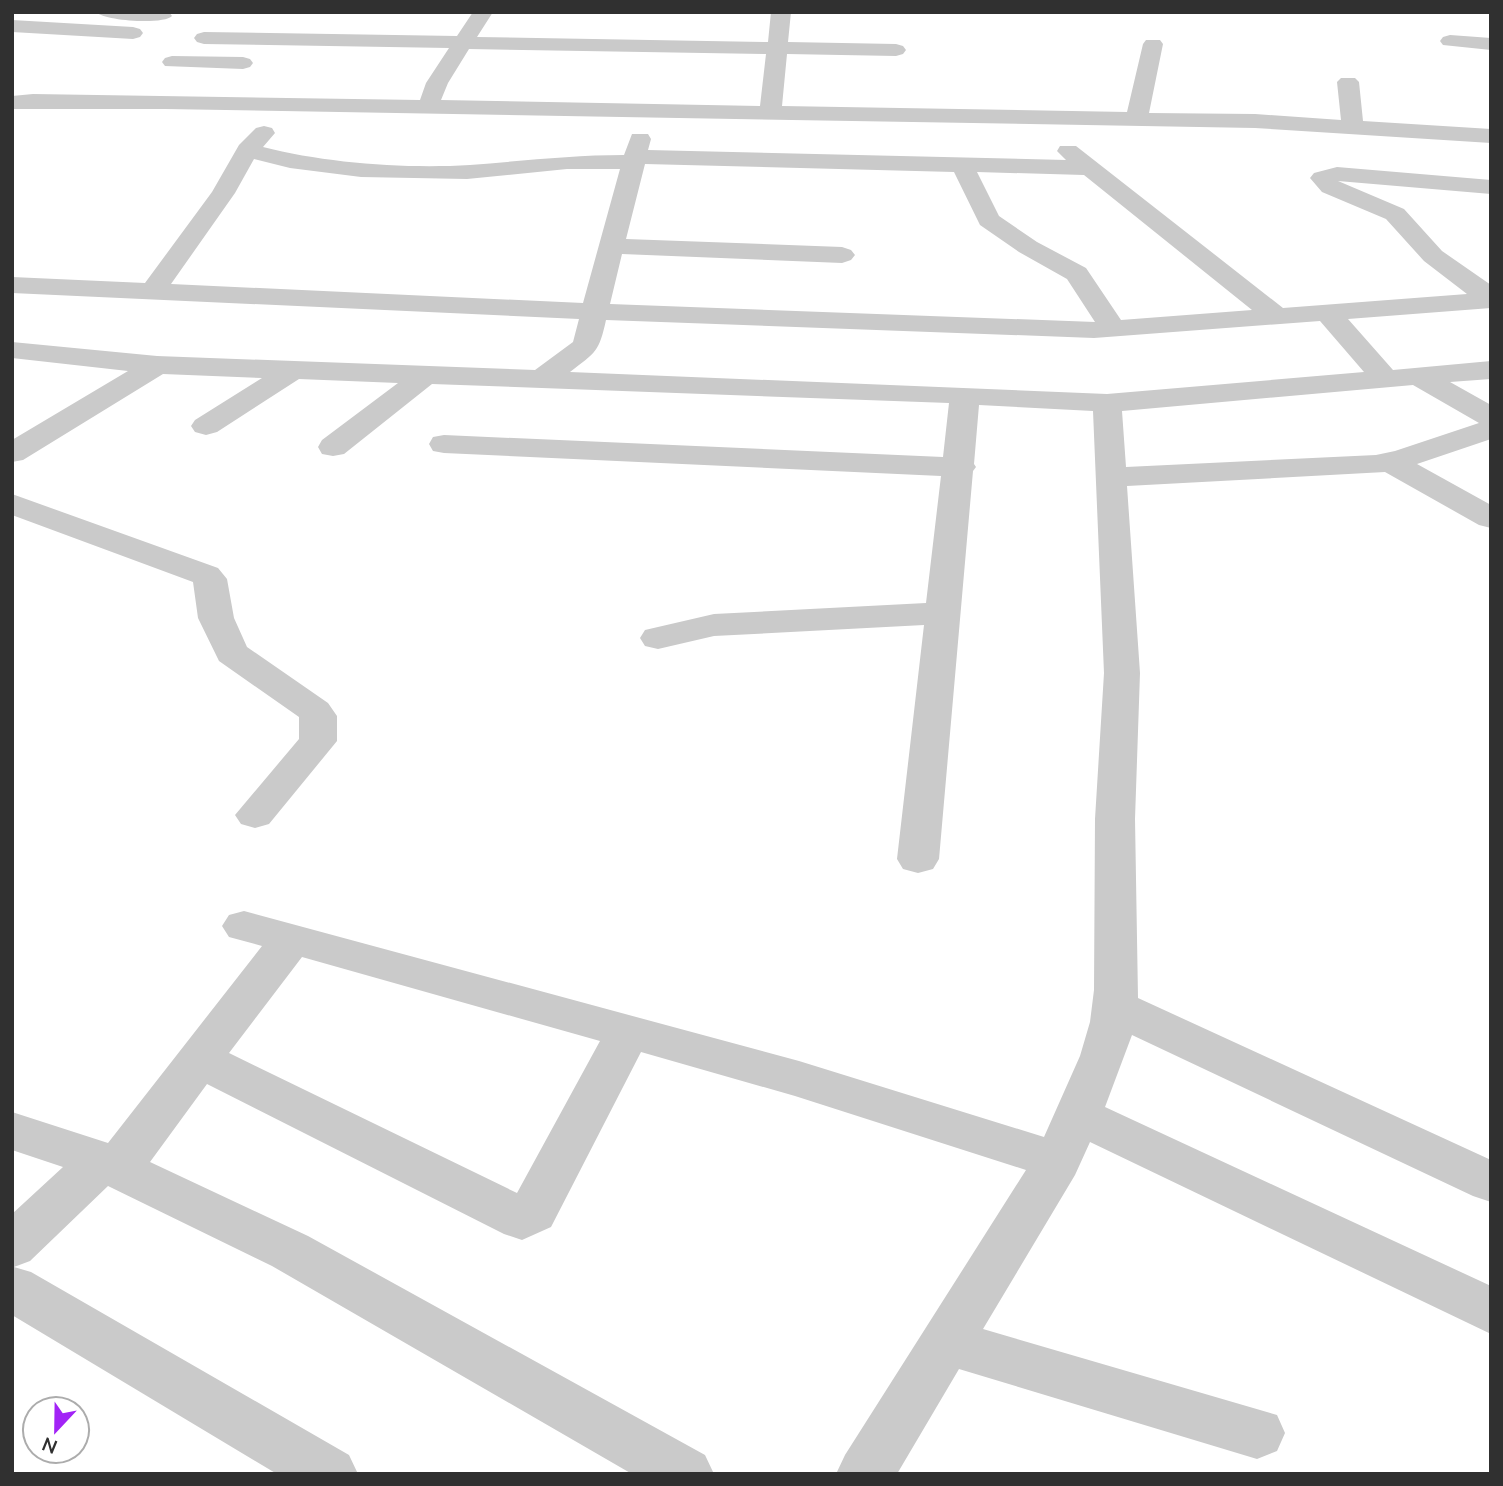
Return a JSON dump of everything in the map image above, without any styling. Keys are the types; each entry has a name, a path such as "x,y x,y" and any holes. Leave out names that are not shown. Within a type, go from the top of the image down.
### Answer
{"street":[{"path":"18,46 72,12"},
{"path":"106,12 162,16"},
{"path":"452,19 481,16 506,20"},
{"path":"428,107 437,83 481,16"},
{"path":"770,112 766,75 775,48 775,20 804,24"},
{"path":"158,81 226,21"},
{"path":"12,26 133,33"},
{"path":"204,38 896,50"},
{"path":"1450,41 1491,44"},
{"path":"1137,118 1153,44"},
{"path":"18,46 106,50"},
{"path":"12,103 269,63"},
{"path":"421,66 476,67"},
{"path":"158,81 293,105 1255,121 1491,136"},
{"path":"1348,82 1353,127"},
{"path":"152,292 223,193 247,150 293,105"},
{"path":"542,379 586,346 648,110"},
{"path":"1026,116 1278,317"},
{"path":"247,150 300,163 387,171 467,172 567,162 635,160 1088,168"},
{"path":"962,165 989,220 1028,247 1077,274 1114,330"},
{"path":"1491,187 1337,174 1322,178 1330,187 1395,214 1433,256 1491,299"},
{"path":"611,246 842,255"},
{"path":"12,285 594,312 1114,330 1491,299"},
{"path":"1328,313 1385,379"},
{"path":"12,350 157,365 965,395 1107,403 1491,370"},
{"path":"12,373 49,353"},
{"path":"12,453 157,365"},
{"path":"206,426 295,369"},
{"path":"333,447 427,374"},
{"path":"1418,376 1491,416"},
{"path":"918,859 960,467 965,395"},
{"path":"865,1474 1058,1161 1103,1056 1115,1007 1115,819 1122,673 1107,403"},
{"path":"1112,477 1390,462 1491,429"},
{"path":"444,443 960,467"},
{"path":"1390,462 1491,518"},
{"path":"12,504 206,575 216,618 232,653 315,711 318,716 318,741 255,815"},
{"path":"657,638 714,625 944,613"},
{"path":"244,926 799,1079 1058,1161"},
{"path":"12,1246 147,1131 198,1059 292,939"},
{"path":"1115,1007 1491,1182"},
{"path":"198,1059 522,1219 533,1212 628,1032"},
{"path":"1078,1115 1491,1311"},
{"path":"12,1131 109,1165 290,1251 655,1466"},
{"path":"12,1288 328,1474"},
{"path":"946,1342 1258,1433"}]}
